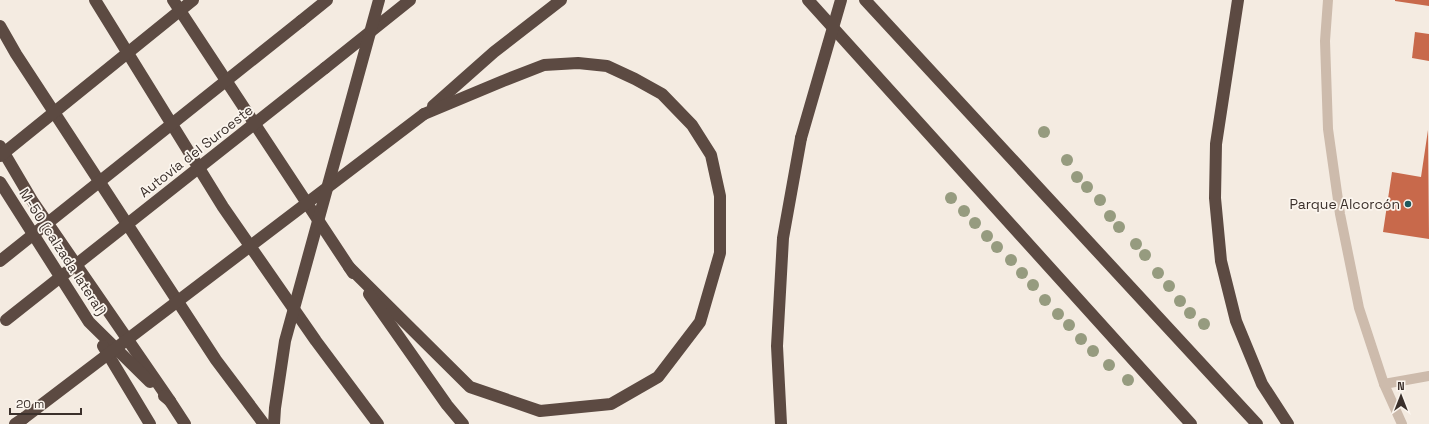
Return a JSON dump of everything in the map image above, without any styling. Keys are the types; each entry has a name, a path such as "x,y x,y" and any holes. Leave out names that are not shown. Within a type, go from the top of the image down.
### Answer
{"highway":[{"path":"95,0 223,207 316,341 378,424"},
{"path":"173,0 349,267 447,405 463,424"},
{"path":"0,156 194,0"},
{"path":"0,261 326,0"},
{"path":"274,424 275,408 286,341 380,0"},
{"name":"Autovía del Suroeste","path":"3,322 410,0"},
{"path":"19,422 424,114 494,52 561,0"},
{"path":"808,0 1191,424"},
{"path":"781,424 778,346 783,238 801,138 841,0"},
{"path":"865,0 1257,424"},
{"path":"1238,0 1216,144 1216,198 1221,261 1236,321 1262,384 1288,424"},
{"path":"0,26 16,54 216,360 264,424"},
{"path":"349,267 470,387 540,411 611,404 658,377 700,322 720,253 720,196 711,155 692,125 662,94 607,66 578,63 544,65 503,80 424,114"},
{"path":"0,146 33,202 170,402"},
{"name":"M-50 (calzada lateral)","path":"0,182 89,322 170,402 185,424"},
{"path":"89,322 150,424"}],"street":[{"path":"1328,0 1325,41 1328,129 1340,214 1359,308 1384,384 1402,424"},
{"path":"1384,384 1429,376"}],"building":[{"path":"1429,0 1429,6 1395,1"},
{"path":"1415,32 1429,34 1429,61 1412,58"},
{"name":"Parque Alcorcón","path":"1428,130 1429,239 1383,232 1392,172 1421,177"}],"place":[{"name":"Parque Alcorcón","path":"1408,204"}]}
